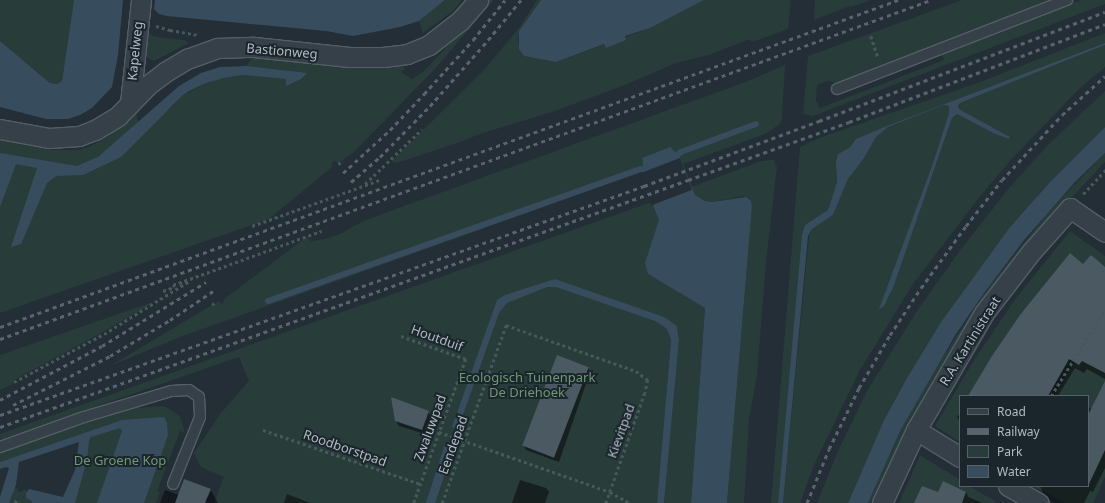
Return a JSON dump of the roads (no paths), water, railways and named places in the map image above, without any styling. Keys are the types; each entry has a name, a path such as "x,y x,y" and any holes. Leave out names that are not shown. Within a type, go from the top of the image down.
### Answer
{"street":[{"name":"Bastionweg","path":"0,128 49,138 79,136 106,124 118,116 148,85 187,59 218,48 254,47 349,57 383,57 407,54 429,45 460,21 478,0"},
{"name":"Kapelweg","path":"130,103 140,8"},
{"name":"R.A. Kartinistraat","path":"882,503 916,430 984,313 1031,252 1070,208 1105,232"},
{"path":"916,430 959,456"},
{"path":"1010,487 1039,503"}],"lane":[{"path":"837,89 1067,0"},
{"path":"0,447 171,390 189,390 199,397 200,417 173,484"}],"water":[{"path":"74,0 123,0 118,55 112,87 92,108 80,115 68,119 46,119 0,107 0,41 50,83 57,84 62,81"},
{"path":"155,0 445,0 419,21 400,27 353,36 326,31 167,16 159,14 154,9"},
{"path":"541,0 704,0 650,28 625,36 626,40 606,48 604,44 556,62 524,56 519,49 519,31"},
{"path":"1105,43 1105,45 960,103 958,106 959,109 1010,137 1009,139 995,134 957,114 952,118 893,288 884,306 879,309 932,166 949,113 949,106 944,105 888,127 876,137 864,158 848,179 833,215 812,229 808,236 783,503 778,503 802,235 805,225 828,210 837,182 836,162 838,154 849,148 856,139 884,127"},
{"path":"247,66 307,73 301,79 286,86 286,79 242,75 206,83 189,91 182,96 121,157 83,175 56,176 47,183 21,244 11,247 37,168 16,164 0,207 0,153 77,166 98,157 179,86 201,73 220,67"},
{"path":"1105,127 1105,153 1075,182 1025,239 984,293 956,334 901,429 868,503 848,503 884,420 907,378 941,322 1010,227 1051,181"},
{"path":"670,147 680,157 695,195 705,201 712,202 746,197 751,201 752,206 727,503 691,503 705,308 648,274 645,263 659,220 653,206 655,203 641,171 643,164 642,158"},
{"path":"555,279 664,317 677,326 679,340 664,503 657,503 671,340 667,329 655,321 556,287 547,287 507,303 499,313 458,429 452,427 497,300 505,295"},
{"name":"De Groene Kop","path":"164,417 167,423 168,435 144,503 97,503 122,431 120,428 91,437 89,440 87,460 75,503 32,503 32,501 26,498 26,493 29,489 63,497 75,470 79,442 19,462 16,485 9,503 0,503 0,497 9,468 6,467 0,469 0,462 122,420"},
{"path":"445,444 454,447 435,503 426,503"}],"waterway":[{"path":"677,155 681,152 756,124"},
{"path":"268,301 640,169"}],"railway":[{"path":"343,173 390,130 424,94 473,40 505,0"},
{"path":"351,182 380,157 430,106 521,0"},
{"path":"0,327 898,0"},
{"path":"0,339 931,0"},
{"path":"0,415 644,186 1105,12"},
{"path":"0,427 849,122 1105,24"},
{"path":"807,503 829,449 859,388 890,335 921,288 1002,180 1062,115 1105,76"},
{"path":"0,400 102,346 206,282"},
{"path":"13,405 110,356 170,320 213,291"}],"park label":[{"name":"Ecologisch Tuinenpark De Driehoek","path":"527,386"}]}
